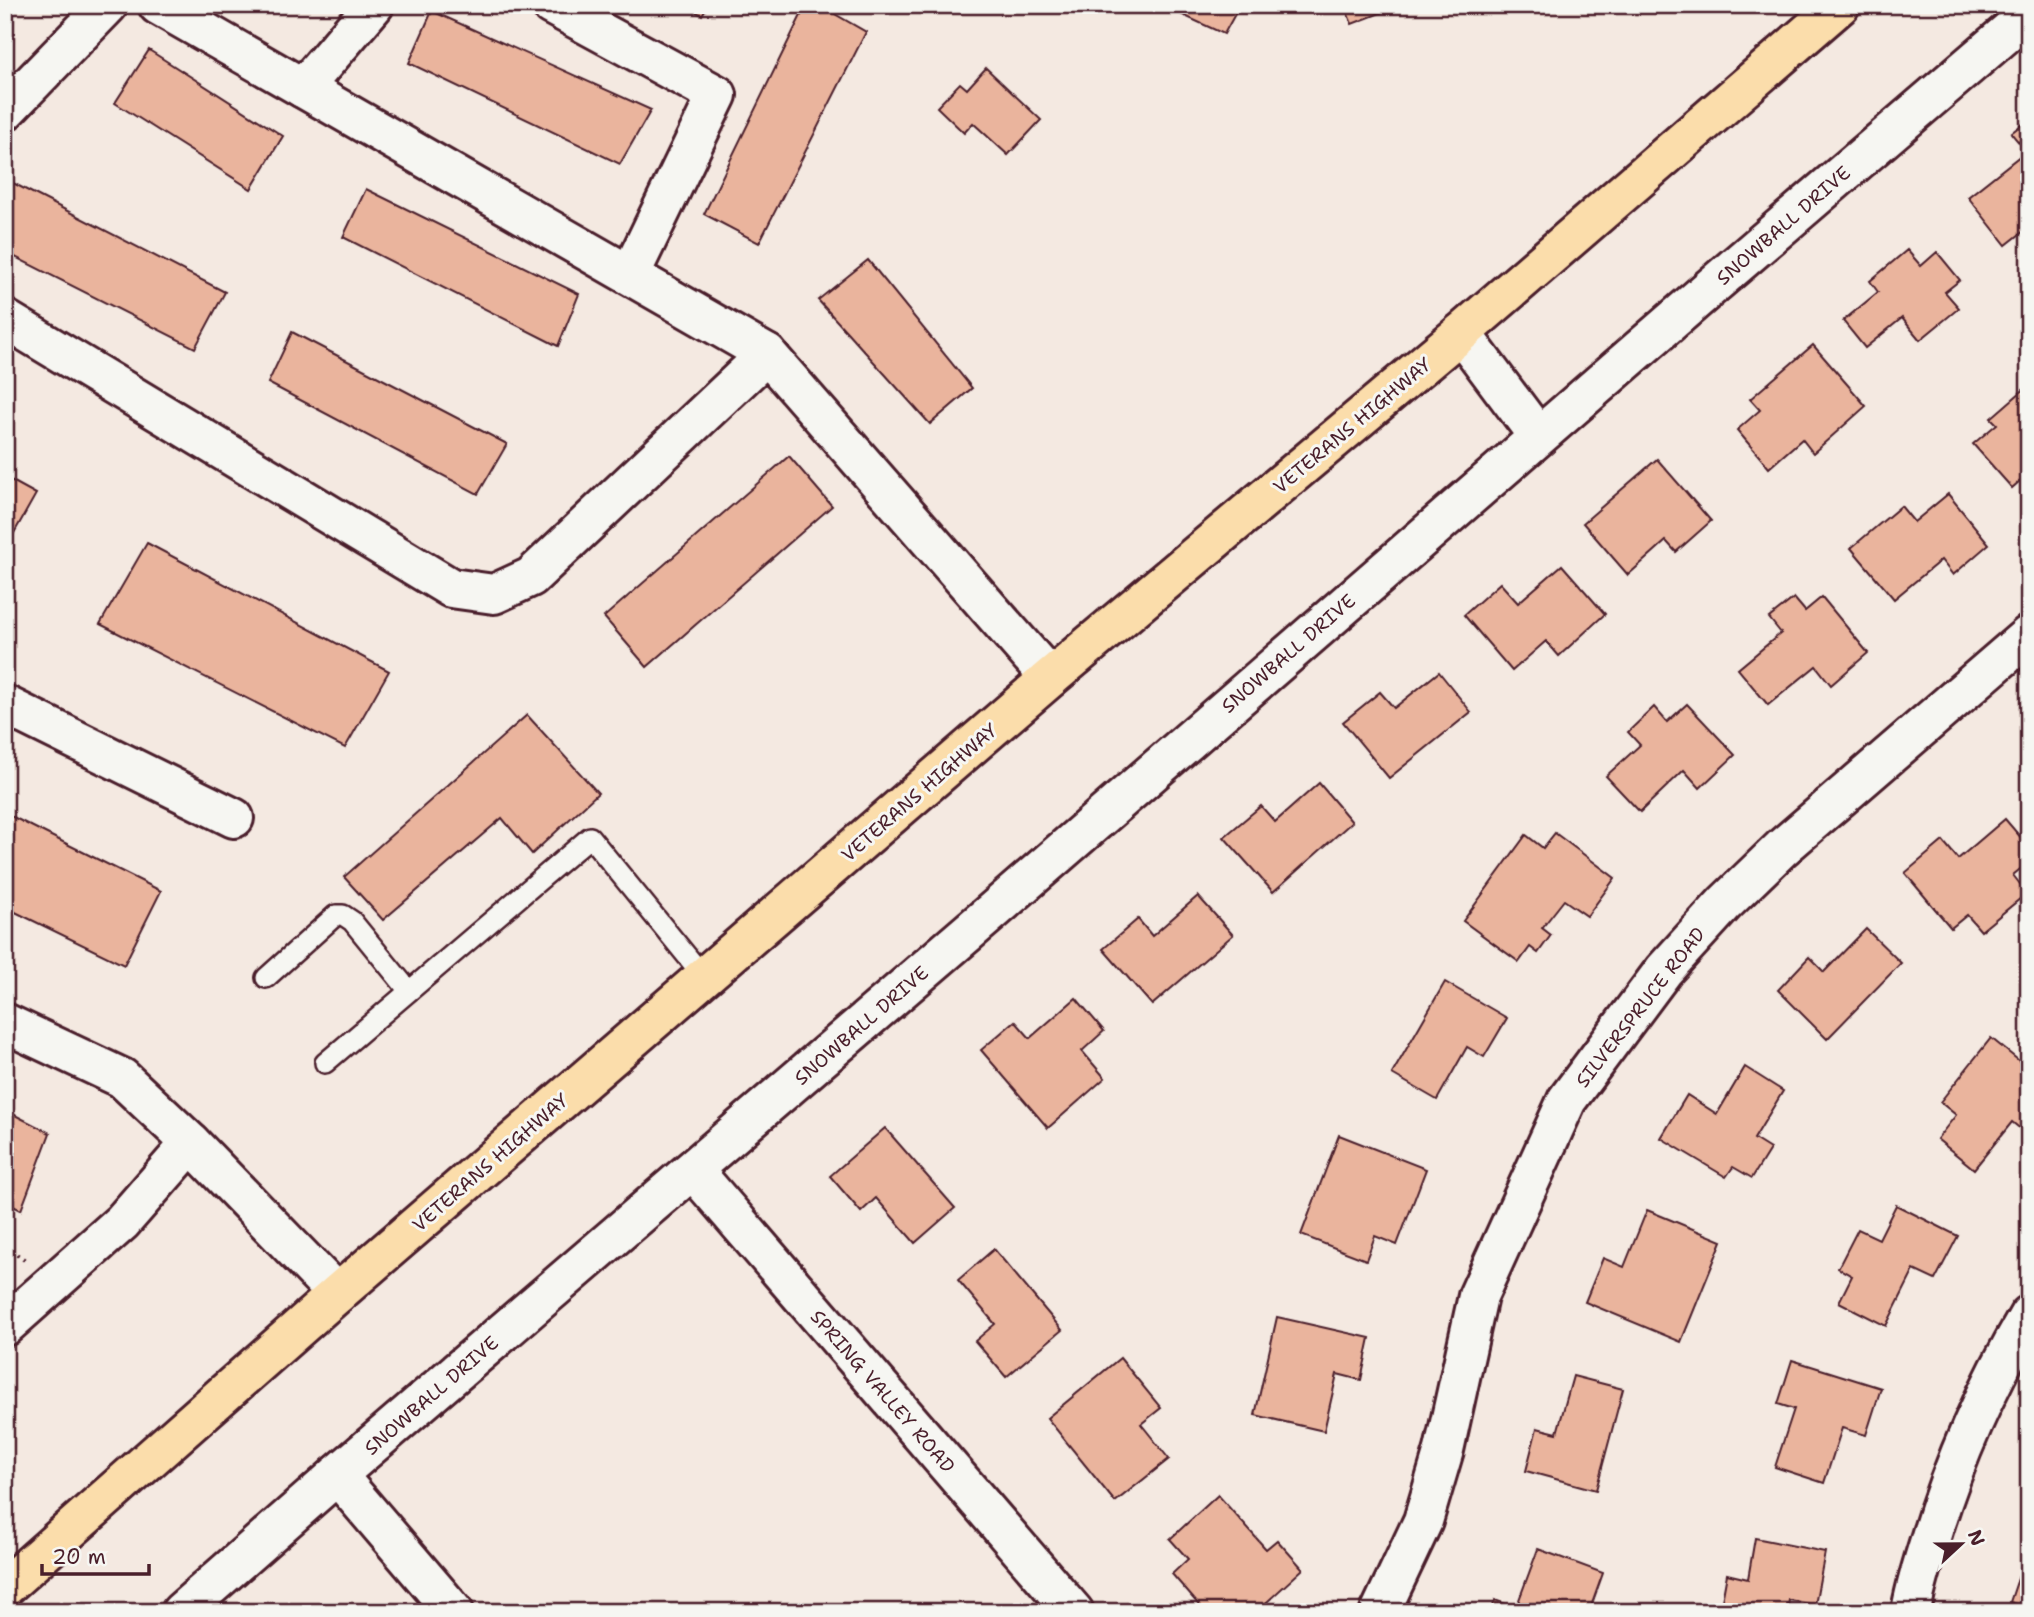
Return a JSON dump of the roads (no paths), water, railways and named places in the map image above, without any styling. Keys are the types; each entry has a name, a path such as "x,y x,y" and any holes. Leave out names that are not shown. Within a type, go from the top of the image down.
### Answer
{"main road":[{"name":"VETERANS HIGHWAY","path":"5,1587 337,1294 1050,678 1461,334 1840,5"}],"street":[{"path":"5,111 108,5"},
{"path":"158,5 767,354 1050,678"},
{"path":"303,88 374,5"},
{"path":"551,5 717,95 630,275"},
{"name":"SNOWBALL DRIVE","path":"181,1612 2029,14"},
{"path":"5,318 451,588 494,594 531,577 767,354"},
{"path":"1461,334 1538,436"},
{"name":"SILVERSPRUCE ROAD","path":"1380,1612 1423,1521 1444,1450 1478,1296 1567,1100 1664,970 1725,903 1782,848 2029,635"},
{"path":"5,705 234,818"},
{"path":"5,1023 121,1078 191,1143 337,1294"},
{"path":"5,1326 122,1222 191,1143"},
{"name":"SPRING VALLEY ROAD","path":"693,1170 1074,1612"},
{"path":"1911,1612 1938,1511 1959,1453 1998,1366 2029,1315"},
{"path":"337,1475 454,1612"}],"lane":[{"path":"325,1063 590,837 704,977"},
{"path":"266,978 336,915 342,915 352,921 409,991"}]}
